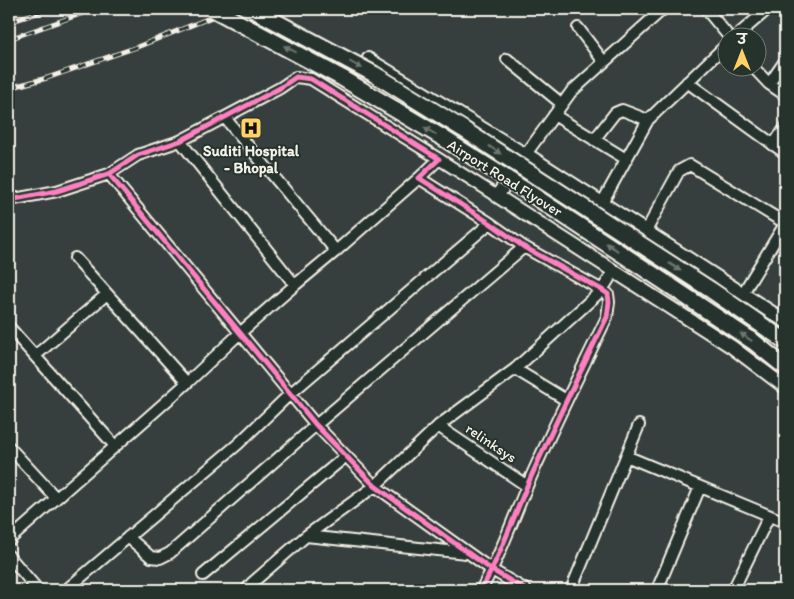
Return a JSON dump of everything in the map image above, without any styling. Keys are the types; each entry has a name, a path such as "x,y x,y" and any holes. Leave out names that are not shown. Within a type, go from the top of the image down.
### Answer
{"main road":[{"name":"Airport Road Flyover","path":"213,9 349,82 451,144 666,283 754,342 785,367"},
{"name":"Airport Road Flyover","path":"252,9 374,74 463,129 711,290 785,341"}],"street":[{"path":"497,196 571,92 663,9"},
{"path":"706,9 722,28"},
{"path":"746,28 768,9"},
{"path":"578,28 604,62"},
{"path":"602,203 648,120 716,54"},
{"path":"368,58 526,154 785,321"},
{"path":"507,59 562,104"},
{"path":"769,84 785,61"},
{"path":"9,200 57,191 109,174 138,155 180,141 225,118 280,88 296,77 311,79 732,347 785,387"},
{"path":"763,78 785,96"},
{"path":"687,82 785,153"},
{"path":"594,140 615,113 622,110 648,120"},
{"path":"554,115 626,159"},
{"path":"225,118 336,251"},
{"path":"773,145 785,128"},
{"path":"180,141 295,285"},
{"path":"9,540 187,383 240,333 439,159"},
{"path":"646,231 679,171 690,165 785,223 743,293"},
{"path":"109,174 316,425 375,486 492,570 526,590"},
{"path":"419,178 524,247 608,294 607,317 566,400 492,570 481,590"},
{"path":"66,590 238,444 291,393 490,223"},
{"path":"128,537 151,557 160,558 170,553 524,247"},
{"path":"75,258 187,383"},
{"path":"246,590 306,536 375,486 438,426 515,369 602,290 614,271"},
{"path":"35,356 107,294"},
{"path":"9,326 115,446"},
{"path":"515,369 566,400"},
{"path":"571,590 639,425"},
{"name":"relinksys","path":"438,426 527,486"},
{"path":"9,447 56,498"},
{"path":"203,575 346,456"},
{"path":"626,456 785,522"},
{"path":"657,590 700,487"},
{"path":"733,590 769,516"},
{"path":"306,536 468,553"},
{"path":"9,556 38,590"}],"railway":[{"path":"9,22 49,9"},
{"path":"9,39 95,9"},
{"path":"9,88 47,78 137,47 232,9"}],"cycle path":[{"path":"9,200 57,191 109,174 138,155 180,141 280,88 296,77 311,79 439,159 419,178 524,247 608,294 607,317 546,443 500,552 481,590"},
{"path":"109,174 316,425 375,486 492,570 526,590"}],"place":[{"name":"Suditi Hospital - Bhopal","path":"251,128"}]}
